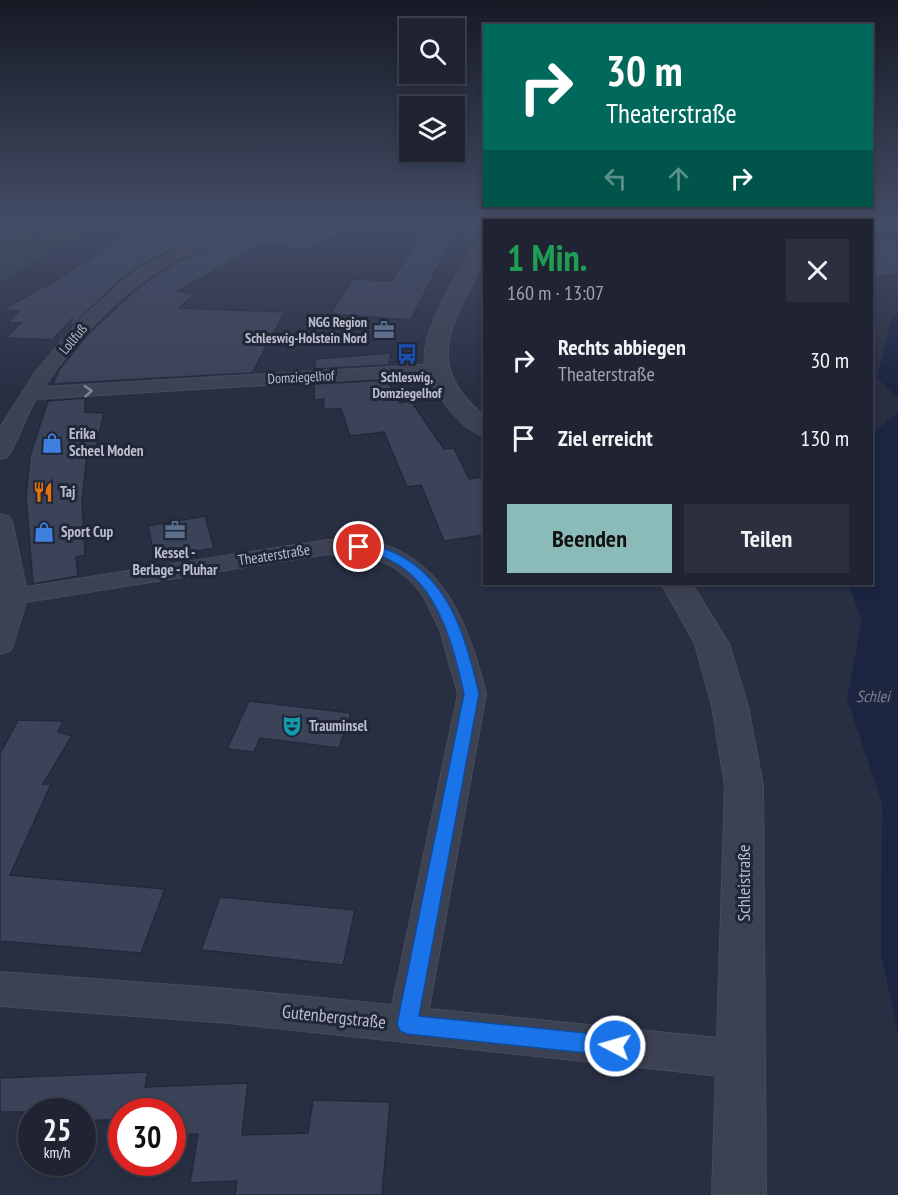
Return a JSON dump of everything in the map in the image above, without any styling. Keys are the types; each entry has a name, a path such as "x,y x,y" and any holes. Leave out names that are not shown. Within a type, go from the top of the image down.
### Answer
{"street":[{"name":"Lollfuß","path":"0,453 12,420 81,328 137,278"},
{"path":"467,278 438,338 437,370 451,396 483,427"},
{"name":"Domziegelhof","path":"30,394 437,370"},
{"path":"0,521 15,596 0,645"},
{"name":"Theaterstraße","path":"15,596 327,547 359,547 382,552 414,569 443,605 461,645 472,694 407,1024"},
{"name":"Schleistraße","path":"678,585 712,644 730,706 744,786 739,1195"},
{"name":"Gutenbergstraße","path":"0,989 229,1006 739,1059"}],"water":[{"path":"898,311 898,397 877,378 890,325"},
{"name":"Schlei","path":"898,413 898,1032 881,954 882,803 847,699 862,620 848,585 873,585 873,432"}],"building":[{"path":"60,278 123,278 70,328 72,319 52,340 5,338 21,323 7,323 19,311 2,310"},
{"path":"153,278 201,278 177,291 195,294 179,308 285,312 252,373 53,384 59,370 88,334 139,287"},
{"path":"394,278 432,278 411,320 330,314 353,279 392,281"},
{"path":"391,353 389,365 315,369 315,359"},
{"path":"387,380 400,403 411,401 444,449 454,448 469,479 483,477 483,535 444,541 421,485 407,487 384,432 350,436 341,409 323,409 324,399 314,400 314,384"},
{"path":"85,398 85,412 104,413 95,452 87,452 82,502 85,555 76,557 78,576 33,584 26,497 30,456 48,401"},
{"path":"205,516 214,548 155,559 148,526"},
{"name":"Trauminsel","path":"249,701 351,713 339,748 260,738 254,752 227,749"},
{"path":"18,720 63,721 58,732 72,736 43,784 51,784 10,875 165,889 141,953 0,941 0,754"},
{"path":"220,897 355,910 343,965 201,950"},
{"path":"148,1072 145,1087 248,1083 242,1135 308,1133 313,1100 390,1102 382,1195 235,1195 237,1181 190,1183 198,1134 186,1134 186,1098 108,1098 108,1120 96,1120 96,1098 18,1098 18,1112 0,1112 0,1078"}],"place":[{"name":"NGG Region Schleswig-Holstein Nord","path":"384,330"},
{"name":"Schleswig, Domziegelhof","path":"407,354"},
{"name":"Erika Scheel Moden","path":"52,443"},
{"name":"Taj","path":"43,492"},
{"name":"Kessel - Berlage - Pluhar","path":"175,530"},
{"name":"Sport Cup","path":"44,532"},
{"name":"Trauminsel","path":"292,726"}],"route":[{"path":"359,547 382,552 414,569 443,605 461,645 472,694 407,1024 615,1046"}]}
